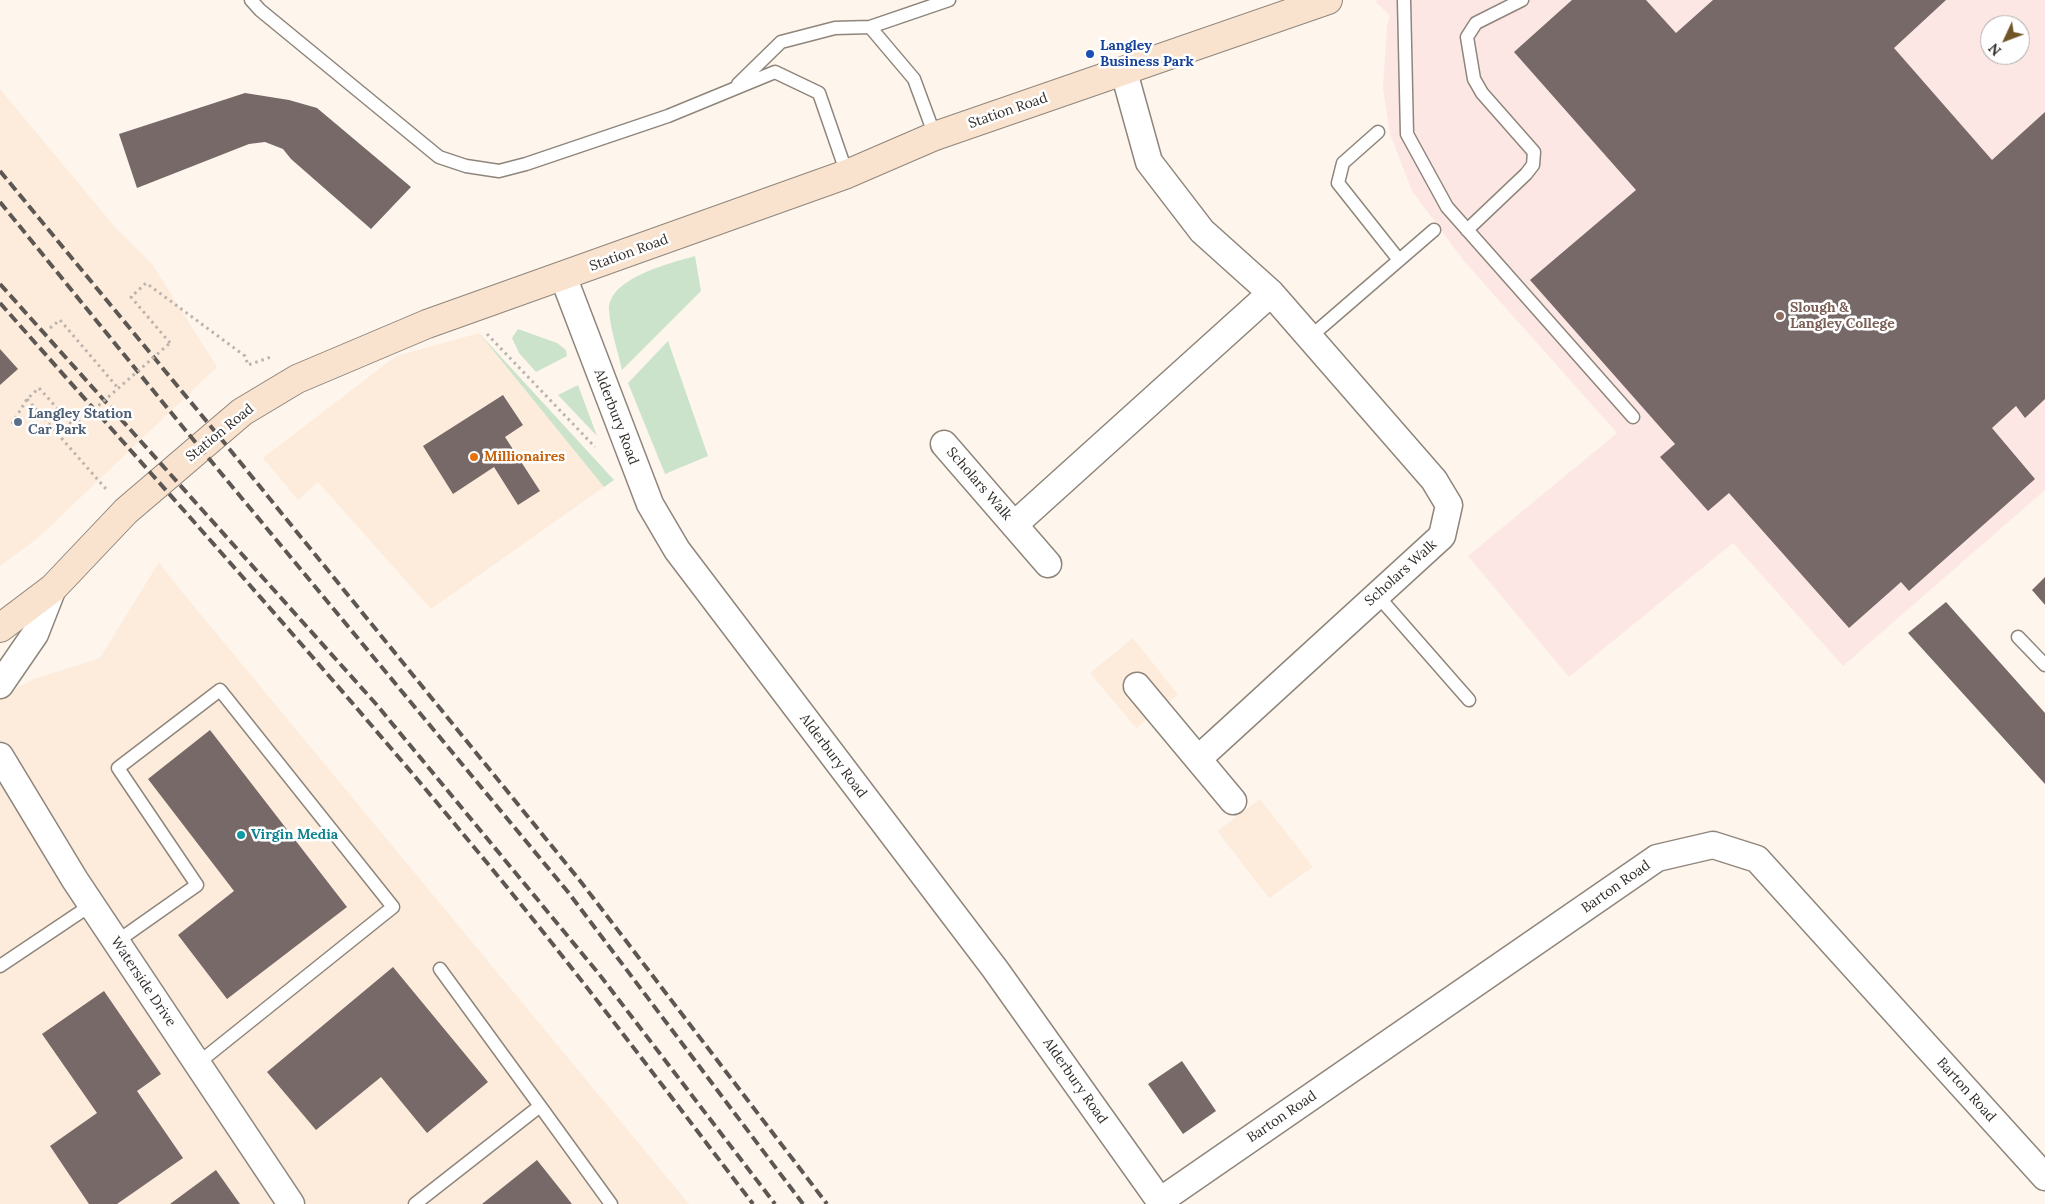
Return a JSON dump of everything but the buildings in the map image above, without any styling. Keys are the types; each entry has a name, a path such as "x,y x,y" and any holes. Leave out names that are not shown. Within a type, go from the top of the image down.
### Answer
{"main road":[{"name":"Station Road","path":"0,628 53,588 126,512 242,412 289,384 334,362 427,324 846,174 935,136 1328,0"}],"street":[{"name":"Scholars Walk","path":"1124,72 1149,162 1202,231 1271,292 1434,480 1449,505 1442,536 1198,759"},
{"name":"Alderbury Road","path":"563,276 650,504 677,550 995,969 1161,1202"},
{"name":"Scholars Walk","path":"1014,525 1271,292"},
{"name":"Scholars Walk","path":"944,444 1048,564"},
{"path":"0,685 35,634 53,588"},
{"path":"1137,686 1233,801"},
{"name":"Waterside Drive","path":"0,756 91,905 291,1204"},
{"name":"Barton Road","path":"1161,1202 1657,858 1713,845 1757,859 2045,1177"}],"lane":[{"path":"251,0 260,10 438,157 466,166 499,171 526,164 668,116 775,72 819,93 846,174"},
{"path":"733,89 781,42 835,28 870,27 949,0"},
{"path":"1404,0 1407,134 1447,207 1633,417"},
{"path":"1467,230 1526,174 1532,164 1534,152 1482,93 1474,79 1467,37 1476,23 1522,0"},
{"path":"870,27 914,78 935,136"},
{"path":"1378,132 1343,163 1338,183 1400,260"},
{"path":"1310,337 1434,230"},
{"path":"1377,595 1469,700"},
{"path":"2018,637 2045,665"},
{"path":"116,942 197,885 118,768 220,690 393,907 197,1064"},
{"path":"0,966 91,905"},
{"path":"440,969 611,1204"},
{"path":"415,1204 540,1106"}],"path":[{"path":"12,424 27,399 40,388 74,426 170,343 131,297 146,283 245,356 248,365"},
{"path":"50,328 60,320 118,388"},
{"path":"485,331 597,450"},
{"path":"27,399 106,489"}],"shaded area":[{"name":"Slough & Langley College","path":"2045,0 2045,490 1843,666 1733,543 1569,677 1468,556 1617,433 1464,261 1412,191 1390,134 1383,88 1387,26 1390,16 1375,1"},
{"path":"0,89 115,227 152,264 217,367 38,538 0,566"},
{"path":"479,333 604,487 431,609 318,482 298,500 263,458 396,356"},
{"path":"159,562 689,1204 0,1204 0,696 34,679 100,658"},
{"path":"1133,638 1178,695 1136,728 1090,673"},
{"path":"1260,799 1313,867 1269,898 1217,831"}],"green space":[{"path":"695,256 701,291 622,370 612,332 609,310 611,299 629,281 657,268"},
{"path":"518,329 557,343 566,350 567,356 536,372 519,353 512,338"},
{"path":"479,333 614,480 604,487"},
{"path":"668,341 708,456 665,474 628,383"},
{"path":"578,385 597,436 558,395"}],"railway":[{"path":"0,171 227,446 581,882 827,1204"},
{"path":"0,202 182,426 568,892 803,1204"},
{"path":"0,284 376,704 599,974 775,1204"},
{"path":"0,303 298,640 473,846 580,979 753,1204"}],"place":[{"name":"Langley Business Park","path":"1090,54"},
{"name":"Slough & Langley College","path":"1780,316"},
{"name":"Langley Station Car Park","path":"18,422"},
{"name":"Millionaires","path":"474,457"},
{"name":"Virgin Media","path":"241,835"}]}
